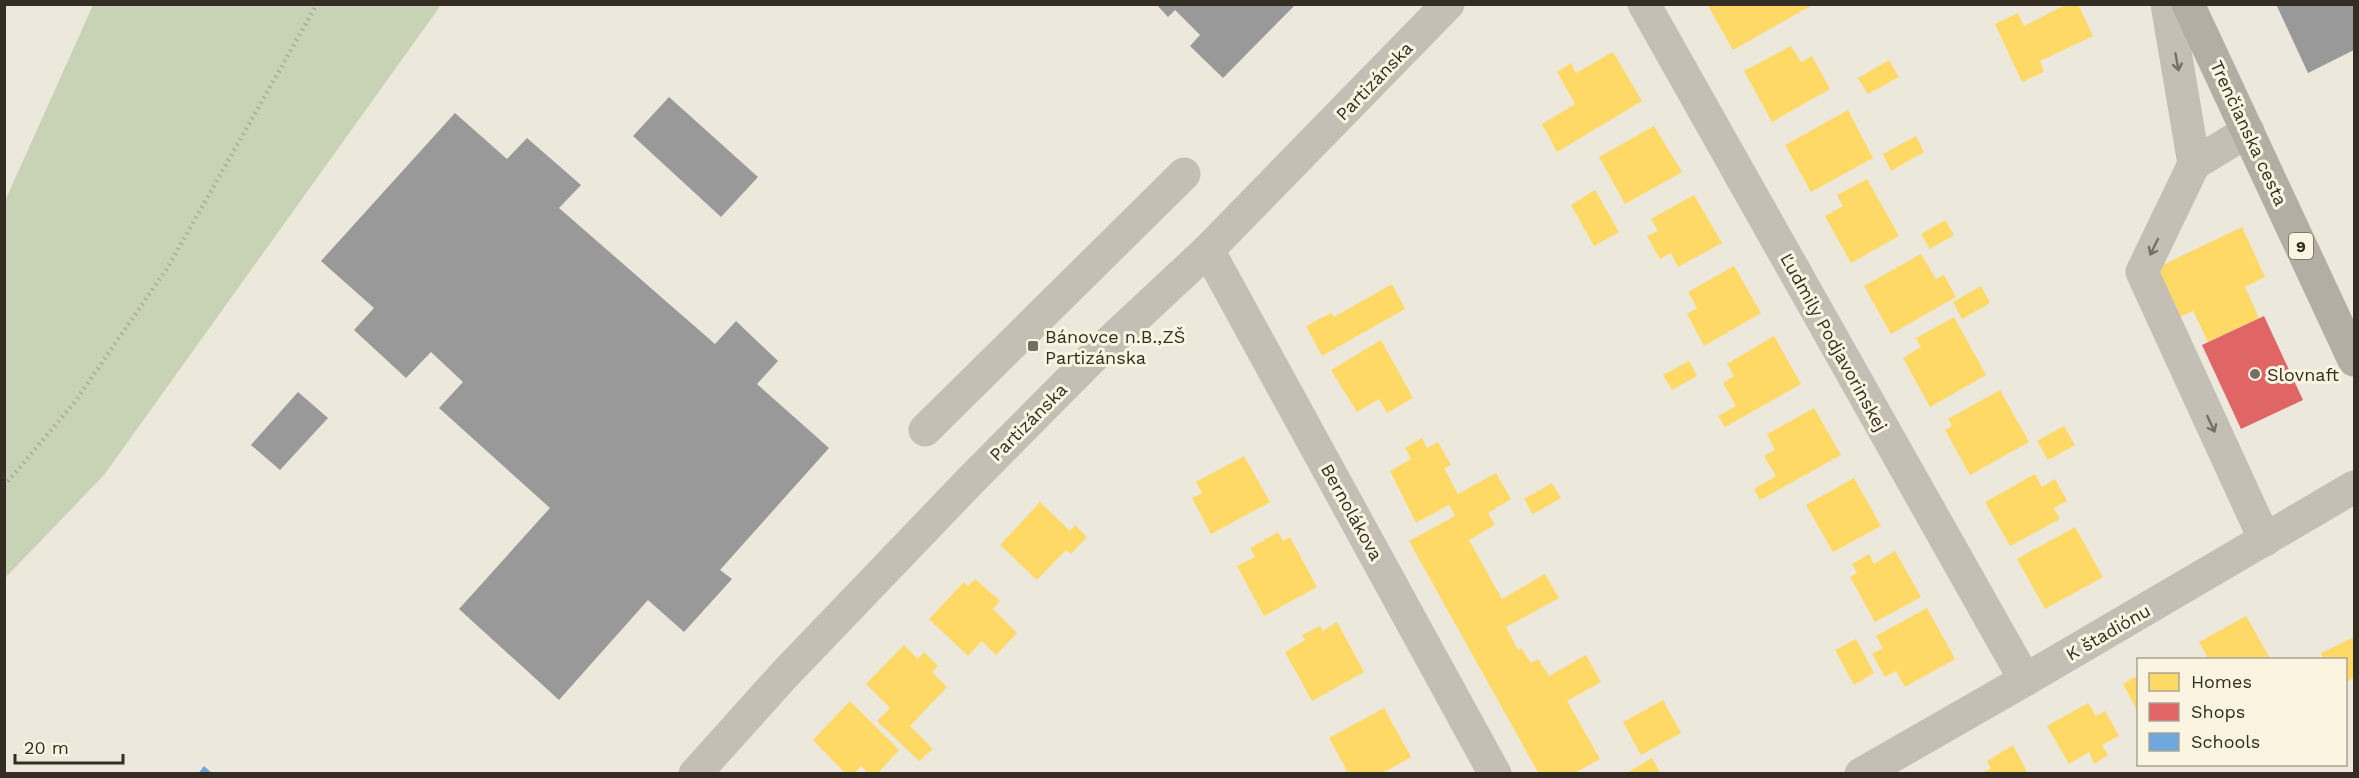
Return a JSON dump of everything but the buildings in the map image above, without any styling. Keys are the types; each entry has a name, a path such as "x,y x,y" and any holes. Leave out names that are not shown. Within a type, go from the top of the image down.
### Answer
{"main road":[{"name":"Trenčianska cesta","path":"2188,4 2355,360"}],"street":[{"name":"Partizánska","path":"695,774 784,675 971,480 1089,361 1208,250 1448,4"},
{"name":"Ľudmily Podjavorinskej","path":"1644,4 2025,680"},
{"path":"2167,4 2194,164"},
{"path":"2248,131 2194,164 2142,272 2265,540"},
{"path":"925,430 1184,174"},
{"name":"Bernolákova","path":"1208,250 1495,774"},
{"name":"K štadiónu","path":"1861,774 2355,487"}],"green space":[{"path":"93,5 441,5 104,475 5,578 5,201"}],"railway":[{"path":"4,486 74,403 168,267 317,4"}],"place":[{"name":"Bánovce n.B.,ZŠ Partizánska","path":"1033,346"},
{"name":"Slovnaft","path":"2255,374"}]}
